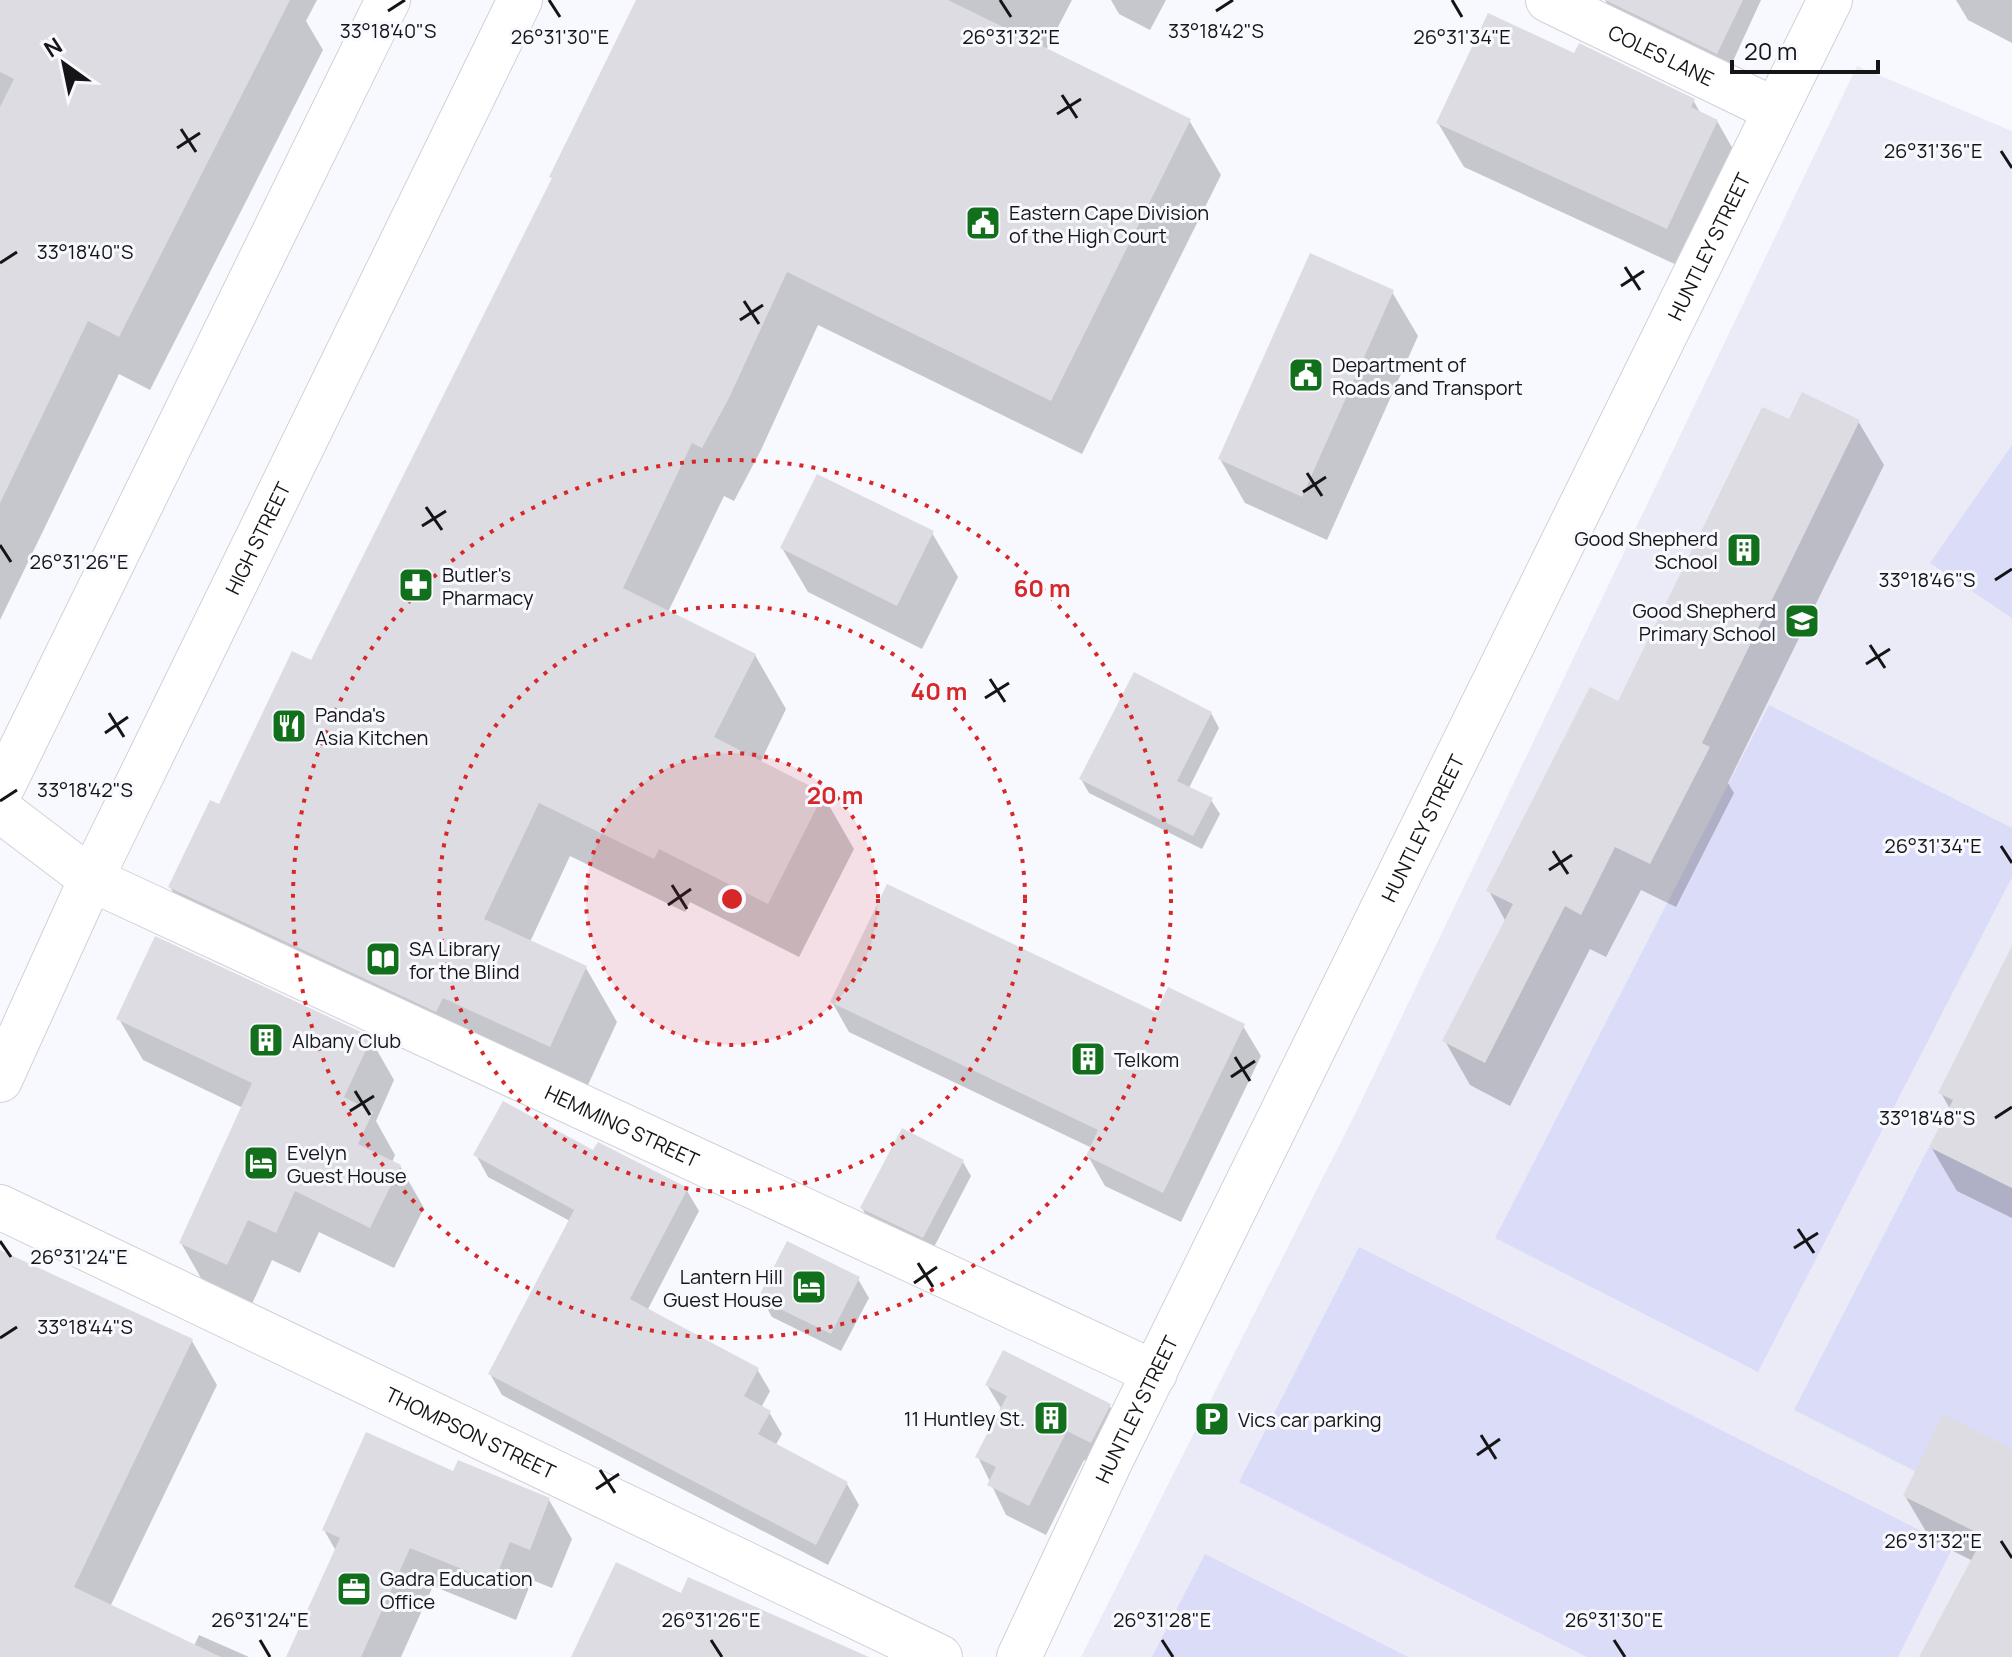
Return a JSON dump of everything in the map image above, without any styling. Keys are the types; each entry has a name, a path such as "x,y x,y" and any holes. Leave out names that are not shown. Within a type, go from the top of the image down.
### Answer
{"street":[{"path":"0,792 388,0"},
{"name":"HIGH STREET","path":"0,1080 91,879 520,0"},
{"name":"COLES LANE","path":"1548,0 1775,110"},
{"name":"HUNTLEY STREET","path":"1019,1657 1155,1373 1830,0"},
{"name":"HEMMING STREET","path":"0,810 91,879 1155,1373"},
{"name":"THOMPSON STREET","path":"0,1207 940,1657"}],"shaded area":[{"name":"Good Shepherd Primary School","path":"1857,66 2012,131 2012,1657 1081,1657 1357,1110"},
{"path":"2012,445 2012,618 1930,563"},
{"path":"1769,705 2012,828 2012,877 1758,1372 1495,1238"},
{"path":"1929,1147 2012,1188 2012,1449 1944,1415 1915,1471 1794,1410"},
{"path":"1359,1247 1953,1547 1898,1657 1587,1657 1239,1482"},
{"path":"1205,1554 1408,1657 1152,1657"}],"building":[{"path":"0,0 290,0 119,337 88,321 0,503 0,107 14,79 0,72"},
{"path":"636,0 948,0 1191,119 1051,401 787,272 729,398 702,448 692,443 623,588 756,654 714,737 824,793 768,904 659,849 654,859 539,803 484,919 587,966 550,1047 443,998 436,1012 168,887 210,800 219,804 292,651 311,660 552,178 549,177"},
{"path":"1605,0 1743,0 1717,54"},
{"path":"1488,13 1574,53 1579,43 1695,99 1691,107 1718,120 1667,229 1436,123"},
{"name":"Department of Roads and Transport","path":"1310,253 1394,290 1302,497 1218,459"},
{"path":"1802,392 1860,420 1702,743 1710,747 1650,864 1615,847 1581,915 1565,906 1485,1063 1442,1041 1513,904 1486,891 1590,687 1618,701 1762,407 1789,419"},
{"path":"817,474 934,531 897,606 780,548"},
{"path":"1134,672 1212,712 1177,781 1213,798 1193,836 1079,779"},
{"name":"Telkom","path":"887,884 1156,1012 1168,987 1245,1024 1163,1193 1086,1156 1098,1130 830,1002"},
{"path":"155,936 372,1037 344,1097 373,1112 358,1144 401,1165 370,1228 295,1191 276,1233 248,1220 227,1265 179,1243 252,1083 116,1019"},
{"path":"2012,946 2012,1188 1929,1147 1953,1100 1938,1093"},
{"path":"503,1101 593,1150 598,1142 688,1188 630,1299 759,1368 744,1396 771,1411 758,1434 848,1482 816,1545 488,1374 574,1210 473,1155"},
{"path":"902,1128 964,1160 923,1238 860,1208"},
{"name":"Lantern Hill Guest House","path":"787,1241 860,1277 831,1334 758,1298"},
{"path":"0,1250 193,1339 74,1587 221,1657 0,1657"},
{"name":"11 Huntley St.","path":"1003,1350 1111,1404 1091,1443 1067,1431 1029,1506 987,1485 996,1467 975,1457 1007,1396 985,1385"},
{"path":"1943,1414 2012,1449 2012,1657 1919,1657 1984,1536 1903,1496"},
{"name":"Gadra Education Office","path":"366,1432 453,1471 458,1460 550,1498 530,1550 510,1542 494,1582 410,1548 361,1657 286,1657 340,1538 322,1530"},
{"path":"616,1562 681,1593 688,1577 869,1657 571,1657"}],"place":[{"name":"Eastern Cape Division of the High Court","path":"983,223"},
{"name":"Department of Roads and Transport","path":"1306,375"},
{"name":"Good Shepherd School","path":"1744,550"},
{"name":"Butler's Pharmacy","path":"416,585"},
{"name":"Good Shepherd Primary School","path":"1802,621"},
{"name":"Panda's Asia Kitchen","path":"289,726"},
{"name":"SA Library for the Blind","path":"383,959"},
{"name":"Albany Club","path":"266,1040"},
{"name":"Telkom","path":"1088,1059"},
{"name":"Evelyn Guest House","path":"261,1163"},
{"name":"Lantern Hill Guest House","path":"809,1287"},
{"name":"11 Huntley St.","path":"1051,1418"},
{"name":"Vics car parking","path":"1212,1419"},
{"name":"Gadra Education Office","path":"354,1589"}]}
